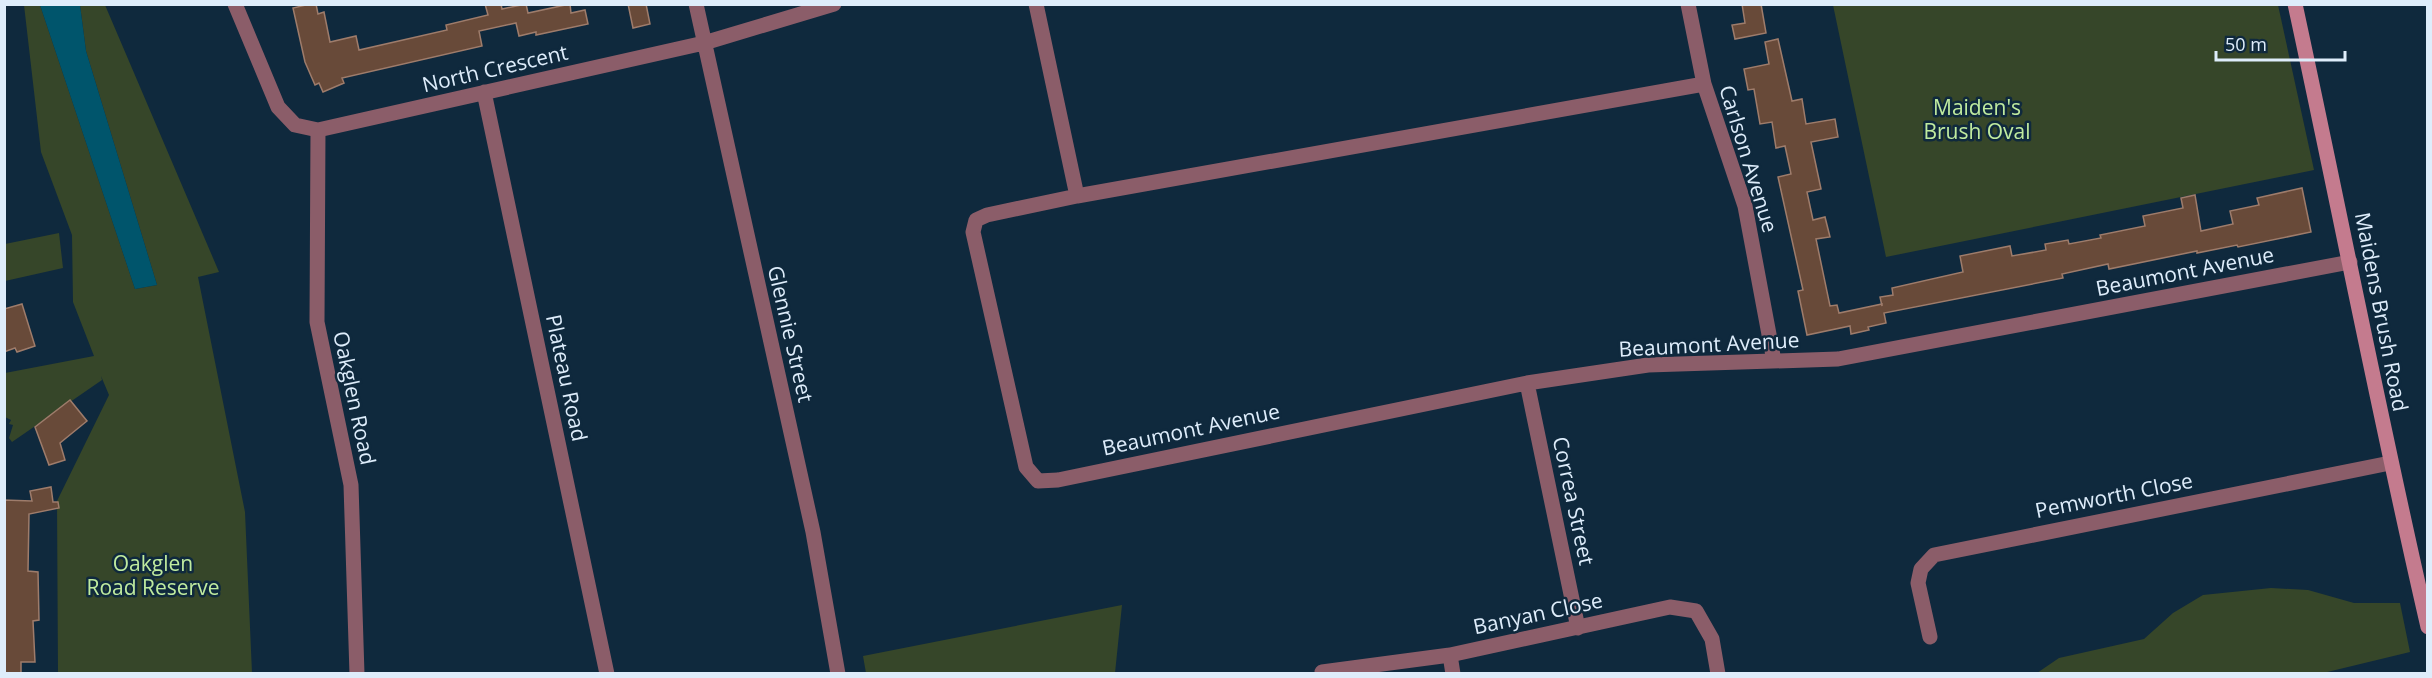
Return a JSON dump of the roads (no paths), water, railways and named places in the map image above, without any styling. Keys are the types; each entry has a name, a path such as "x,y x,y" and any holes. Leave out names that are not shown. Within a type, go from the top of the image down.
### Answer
{"street":[{"path":"235,4 278,107 295,125 318,130"},
{"name":"Glennie Street","path":"696,4 813,532 838,674"},
{"name":"North Crescent","path":"318,130 704,43 834,4"},
{"path":"1036,4 1077,196"},
{"name":"Carlson Avenue","path":"1688,4 1704,84 1745,206 1774,361"},
{"name":"Maidens Brush Road","path":"2295,4 2390,463 2427,627"},
{"name":"Beaumont Avenue","path":"1704,84 1077,196 987,215 976,220 973,232 1026,467 1038,481 1058,480 1527,383 1648,365 1838,359 1907,348 2350,262"},
{"name":"Plateau Road","path":"484,92 607,674"},
{"name":"Oakglen Road","path":"318,130 317,322 351,485 357,674"},
{"name":"Correa Street","path":"1527,383 1578,628"},
{"name":"Pemworth Close","path":"1930,637 1918,583 1922,569 1934,555 2390,463"},
{"name":"Banyan Close","path":"1322,672 1450,655 1670,607 1696,611 1712,639 1718,674"},
{"path":"1450,655 1453,674"}],"water":[{"path":"40,5 80,5 86,51 157,285 135,289"}],"park label":[{"name":"Maiden's Brush Oval","path":"1977,120"},
{"name":"Oakglen Road Reserve","path":"153,576"}]}
